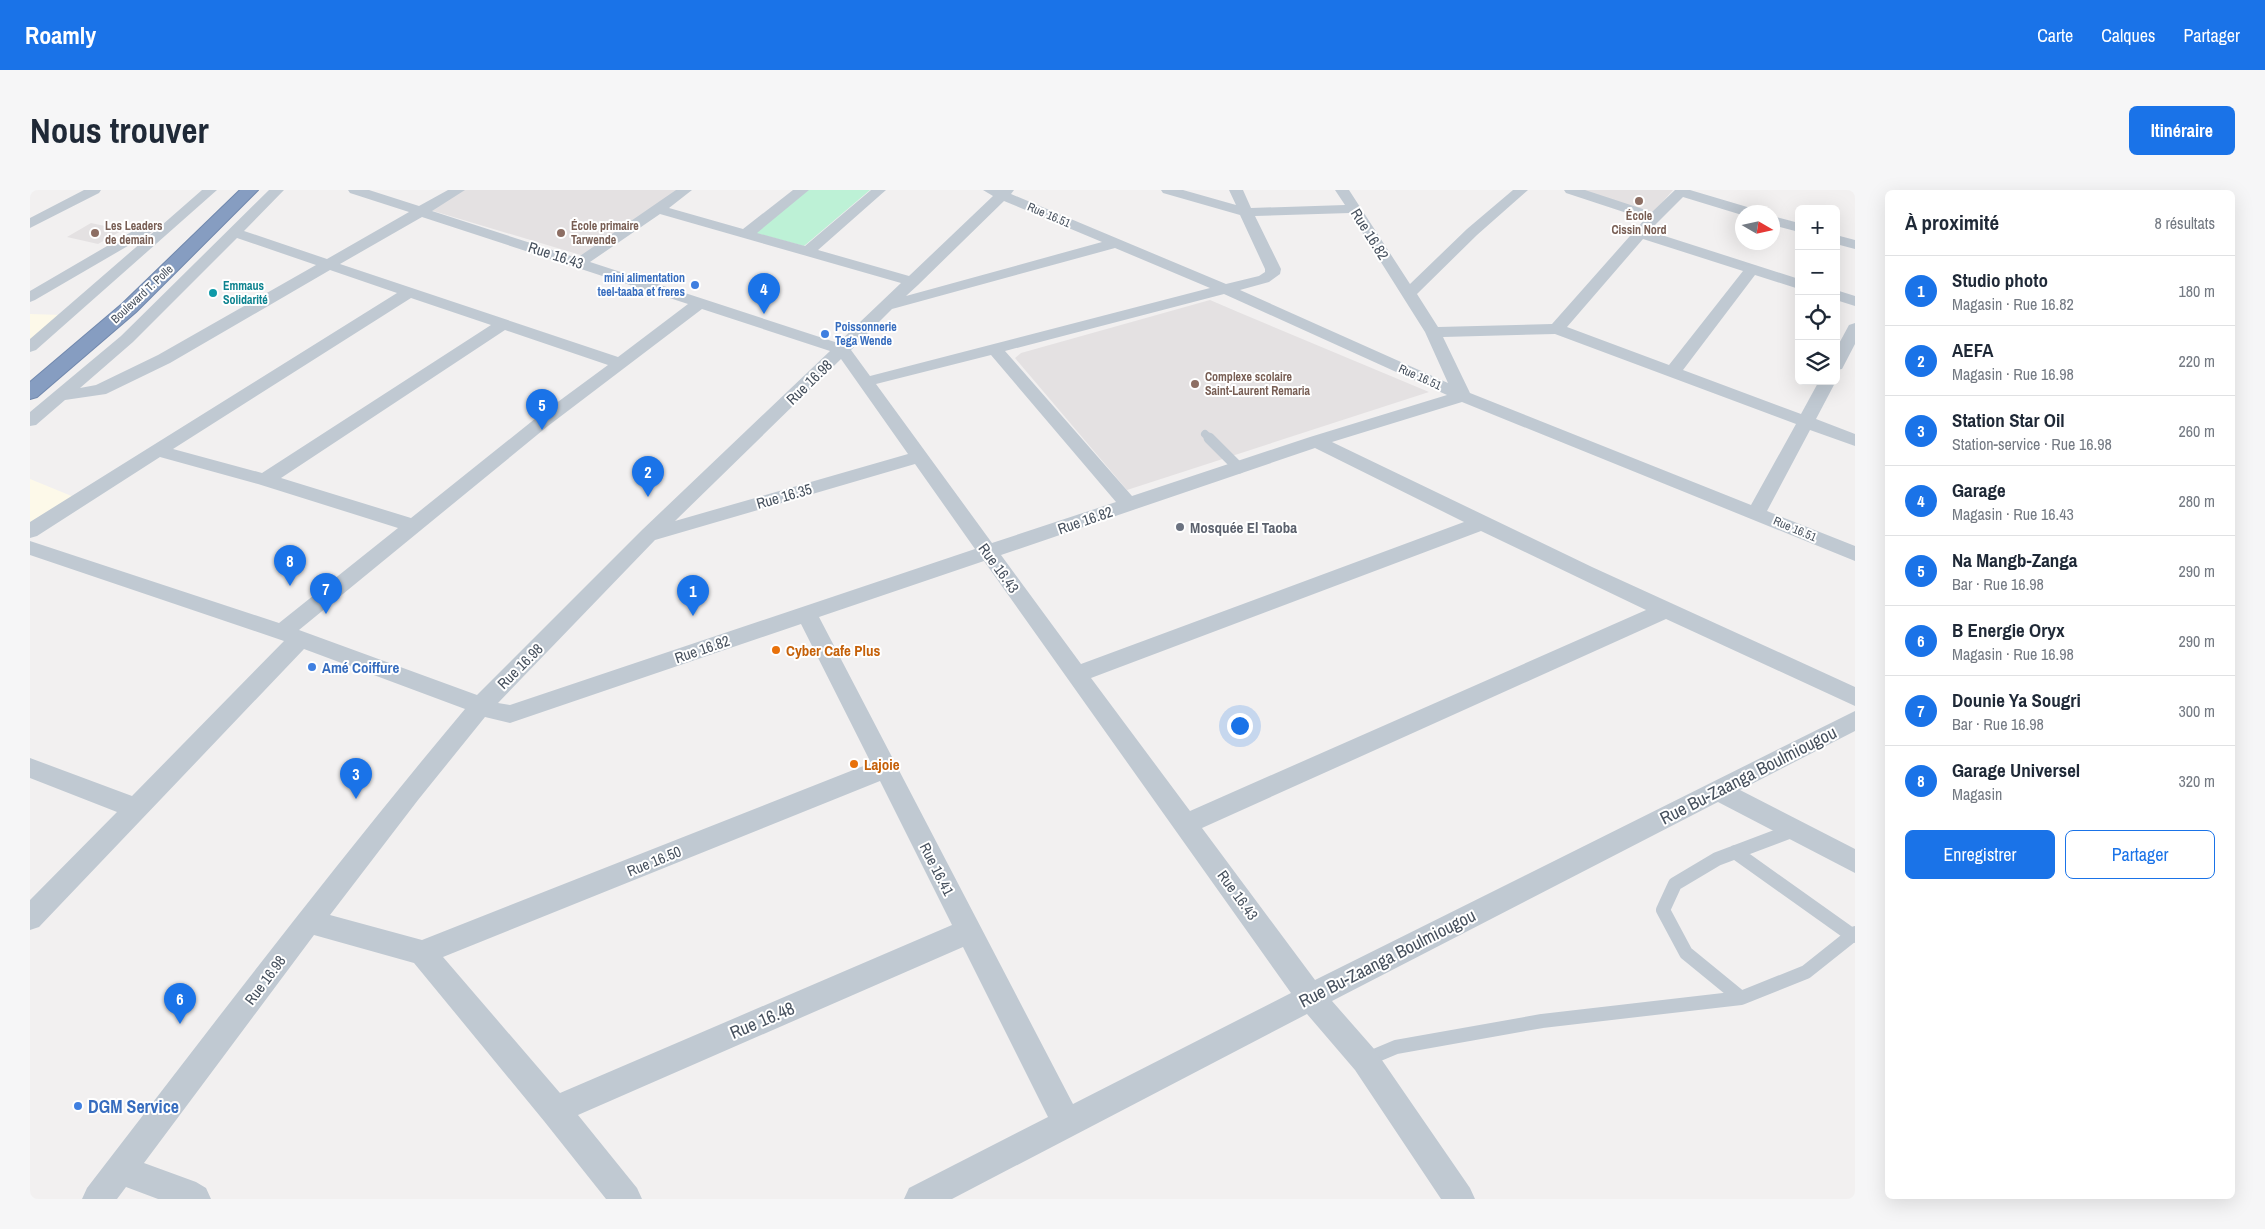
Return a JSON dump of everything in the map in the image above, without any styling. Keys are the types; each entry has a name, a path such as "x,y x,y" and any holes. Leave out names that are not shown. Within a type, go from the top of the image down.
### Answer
{"highway":[{"name":"Boulevard T. Polle","path":"30,373 99,314 232,190"},
{"name":"Boulevard T. Polle","path":"30,393 129,308 250,190"}],"street":[{"path":"30,224 94,190"},
{"path":"30,421 127,339 277,190"},
{"name":"Rue 16.43","path":"355,190 843,350 1076,675 1311,996 1365,1060 1459,1199"},
{"path":"59,396 100,390 128,378 458,190"},
{"path":"579,262 685,190"},
{"path":"746,234 802,190"},
{"path":"807,252 879,190"},
{"path":"1168,190 1247,212 1348,199 1363,191"},
{"path":"866,382 1264,279 1272,274 1273,269 1248,220 1247,212 1236,190"},
{"path":"1408,294 1472,232 1522,190"},
{"path":"1571,190 1654,217"},
{"path":"1557,328 1654,217 1682,191 1735,208"},
{"name":"Rue 16.51","path":"999,192 1225,289 1463,396 1756,512 1855,554"},
{"name":"Rue 16.98","path":"98,1199 309,921 482,705 649,535 888,306 999,192"},
{"path":"30,297 204,194"},
{"path":"30,347 204,194"},
{"name":"Rue 16.82","path":"30,548 291,635 497,712 510,714 1316,441 1463,396 1433,332 1348,199"},
{"path":"658,208 912,282"},
{"path":"1780,222 1795,227"},
{"path":"235,233 619,363"},
{"path":"1640,233 1795,283"},
{"path":"1840,240 1855,245"},
{"path":"888,306 1116,243"},
{"path":"1673,371 1752,269"},
{"path":"30,531 410,292"},
{"path":"1840,297 1855,301"},
{"path":"30,918 135,808 291,635 412,525 619,363 699,304"},
{"path":"265,480 503,324"},
{"path":"1433,332 1557,328 1855,440"},
{"path":"1840,357 1855,328"},
{"path":"996,349 1129,505"},
{"path":"1756,512 1826,385"},
{"path":"1316,441 1480,524 1855,697"},
{"path":"158,451 265,480 412,525"},
{"name":"Rue 16.35","path":"649,535 919,456"},
{"path":"1076,675 1480,524"},
{"path":"1186,824 1664,610"},
{"name":"Rue 16.41","path":"807,614 1067,1124"},
{"name":"Rue Bu-Zaanga Boulmiougou","path":"920,1199 1311,996 1855,720"},
{"path":"30,768 135,808"},
{"name":"Rue 16.50","path":"422,953 886,768"},
{"path":"1718,790 1855,862"},
{"path":"309,921 422,953 555,1110 626,1199"},
{"name":"Rue 16.48","path":"555,1110 969,931"},
{"path":"121,1170 185,1193 196,1199"}],"lane":[{"path":"1205,434 1239,468"},
{"path":"1741,998 1686,953 1663,910 1675,884 1717,859 1794,830"},
{"path":"1365,1060 1396,1047 1542,1021 1741,998 1806,972 1854,934 1735,852"}],"shaded area":[{"name":"École primaire Tarwende","path":"463,190 677,190 584,256 430,210"},
{"name":"École Cissin Nord","path":"1579,190 1673,190 1653,213"},
{"name":"Les Leaders de demain","path":"91,223 123,230 98,244 67,237"},
{"path":"1210,300 1429,392 1127,490 1015,358 1021,353"},
{"path":"30,314 62,315 30,341"},
{"path":"30,479 74,497 30,525"}],"green space":[{"path":"808,190 870,190 804,246 755,233"}],"place":[{"name":"École Cissin Nord","path":"1639,201"},
{"name":"Les Leaders de demain","path":"95,233"},
{"name":"École primaire Tarwende","path":"561,233"},
{"name":"mini alimentation teel-taaba et freres","path":"695,285"},
{"name":"Emmaus Solidarité","path":"213,293"},
{"name":"Garage","path":"764,314"},
{"name":"Poissonnerie Tega Wende","path":"825,334"},
{"name":"Complexe scolaire Saint-Laurent Remaria","path":"1195,384"},
{"name":"Na Mangb-Zanga","path":"542,430"},
{"name":"AEFA","path":"648,497"},
{"name":"Mosquée El Taoba","path":"1180,527"},
{"name":"Garage Universel","path":"290,586"},
{"name":"Dounie Ya Sougri","path":"326,614"},
{"name":"Studio photo","path":"693,616"},
{"name":"Cyber Cafe Plus","path":"776,650"},
{"name":"Amé Coiffure","path":"312,667"},
{"name":"Lajoie","path":"854,764"},
{"name":"Station Star Oil","path":"356,799"},
{"name":"B Energie Oryx","path":"180,1024"},
{"name":"DGM Service","path":"78,1106"}]}
